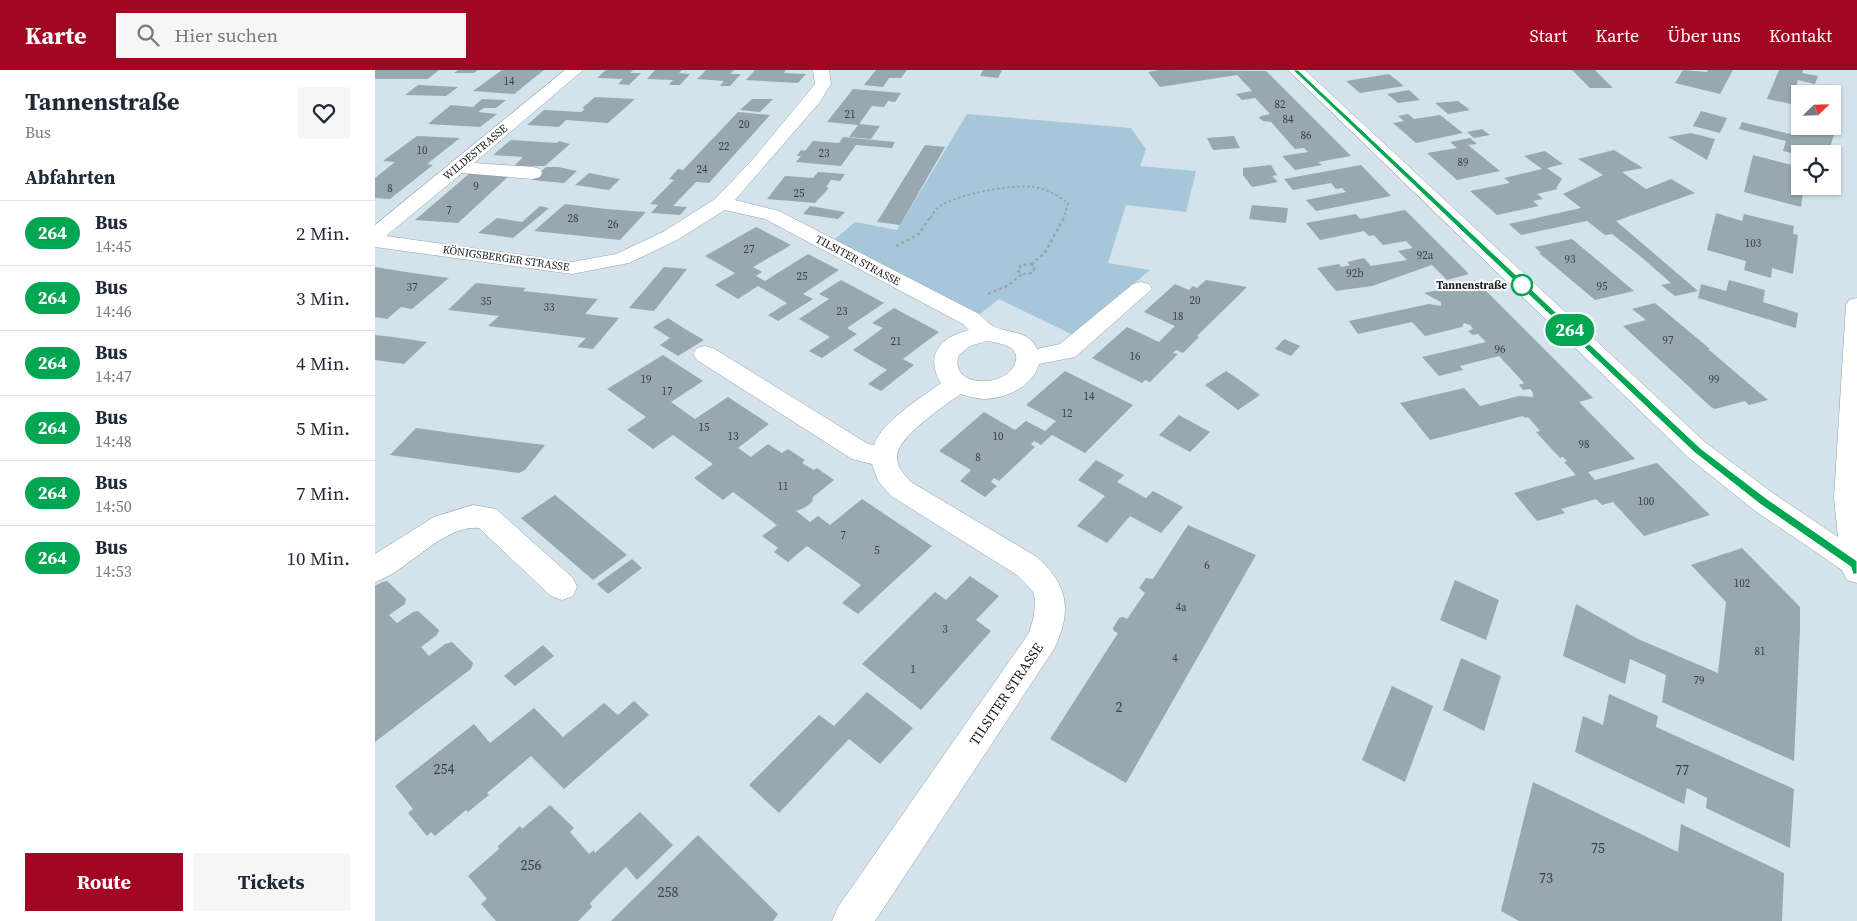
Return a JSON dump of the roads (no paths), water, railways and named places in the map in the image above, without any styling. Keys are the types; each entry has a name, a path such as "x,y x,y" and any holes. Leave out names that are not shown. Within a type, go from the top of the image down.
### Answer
{"street":[{"name":"WILDESTRASSE","path":"375,235 575,70"},
{"name":"KÖNIGSBERGER STRASSE","path":"375,241 572,268 622,258 670,236 722,202 761,162 813,99 823,84 821,70"},
{"path":"1296,70 1697,450 1764,502 1856,568"},
{"path":"457,167 533,174"},
{"name":"TILSITER STRASSE","path":"722,202 771,215 971,319 987,333"},
{"path":"705,354 861,452 883,457 888,441 902,426 956,384 970,389 987,390 1004,387 1018,379 1027,369 1030,358 1067,351 1141,289"},
{"path":"1856,568 1848,498 1857,305"},
{"name":"TILSITER STRASSE","path":"956,384 947,375 944,364 948,353 957,343 971,336 987,333 1003,334 1016,339 1026,347 1030,358"},
{"name":"TILSITER STRASSE","path":"852,921 1043,639 1050,617 1051,597 1042,580 1027,566 901,489 888,474 883,457"},
{"path":"375,570 456,519 476,514 486,517 561,587"}],"place":[{"name":"Tannenstraße","path":"1522,285"}]}
